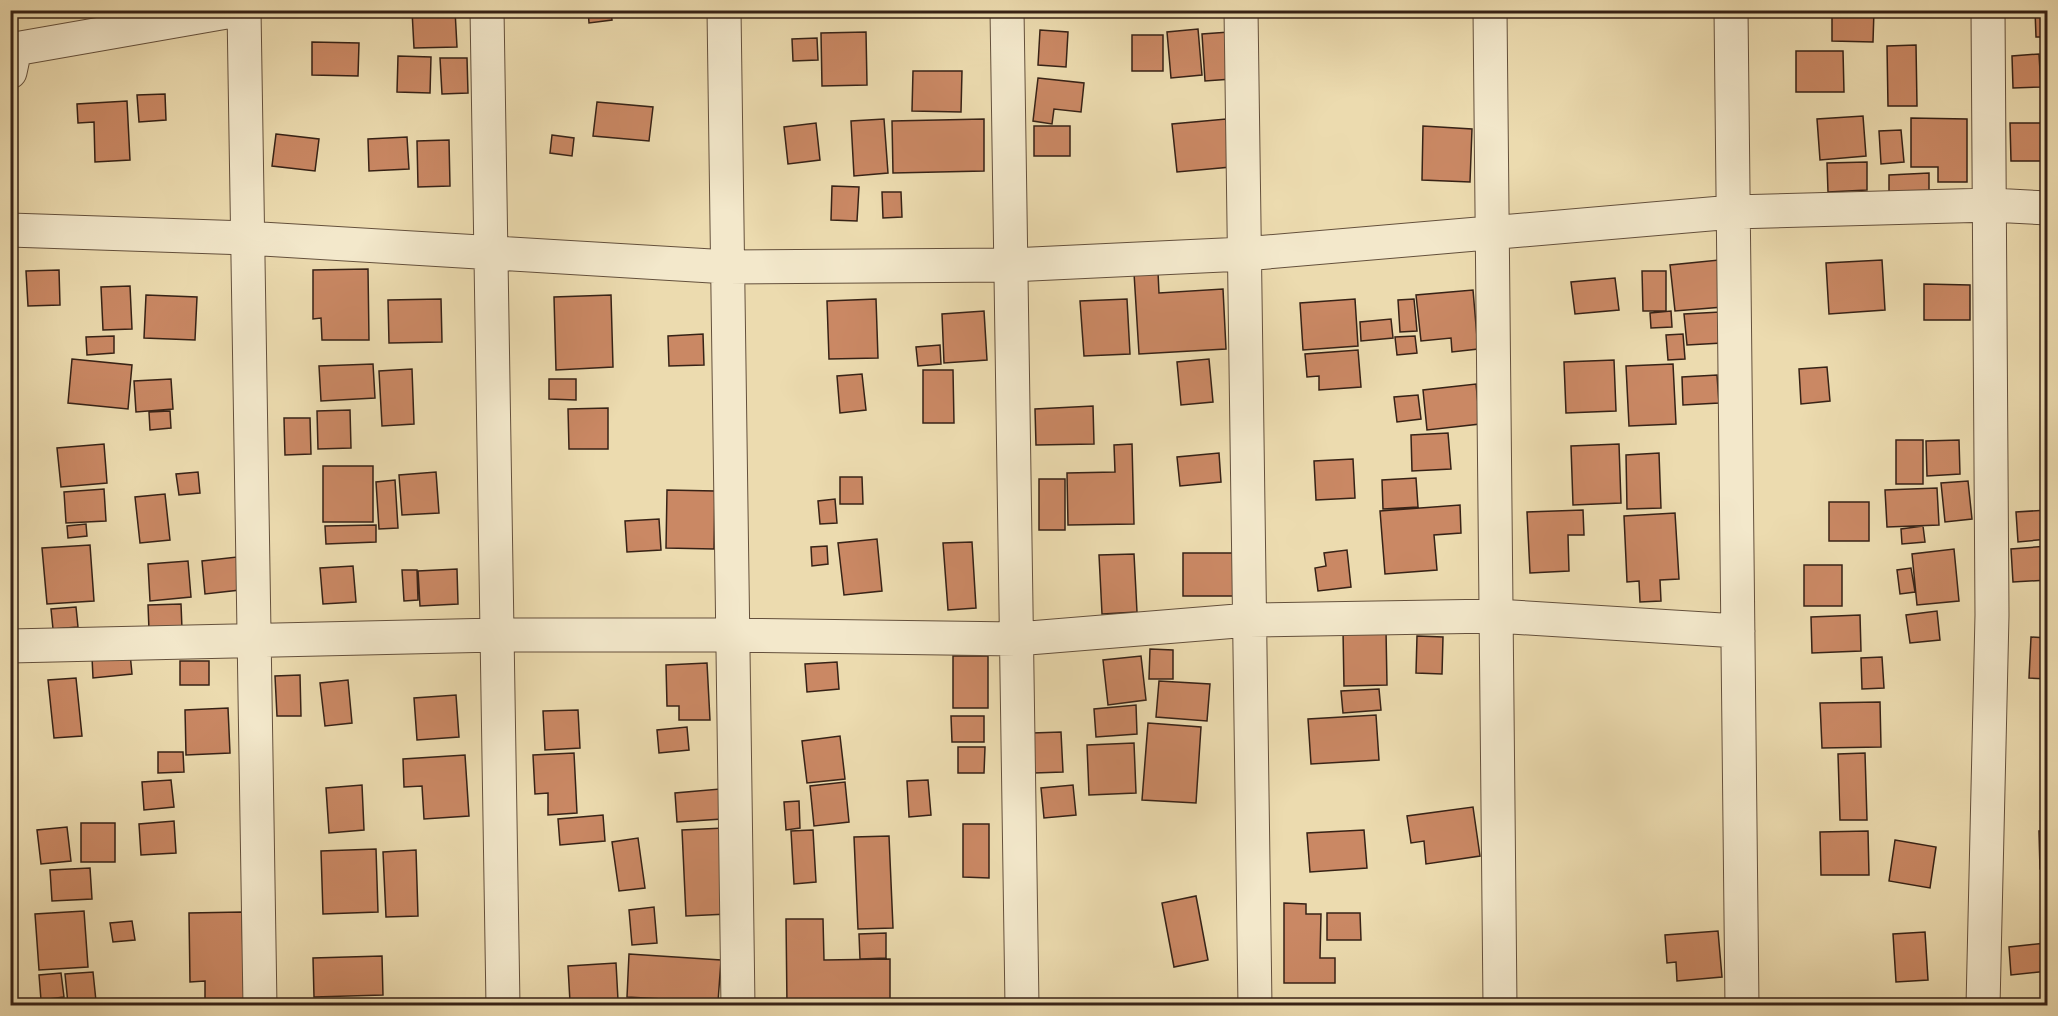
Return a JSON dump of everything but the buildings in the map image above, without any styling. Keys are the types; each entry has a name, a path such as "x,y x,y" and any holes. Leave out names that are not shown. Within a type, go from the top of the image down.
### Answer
{"street":[{"path":"10,72 15,49 238,10"},
{"path":"244,10 260,1005"},
{"path":"487,10 503,1005"},
{"path":"724,10 738,1005"},
{"path":"1007,10 1022,1005"},
{"path":"1241,10 1255,1005"},
{"path":"1490,10 1500,1005"},
{"path":"1731,10 1742,1005"},
{"path":"1983,1005 1992,615 1988,10"},
{"path":"10,230 248,238 728,267 1011,265 1244,254 1492,235 1733,212 1990,205 2048,208"},
{"path":"10,646 497,635 733,634 1016,639 1249,620 1496,616 1738,631"}]}
